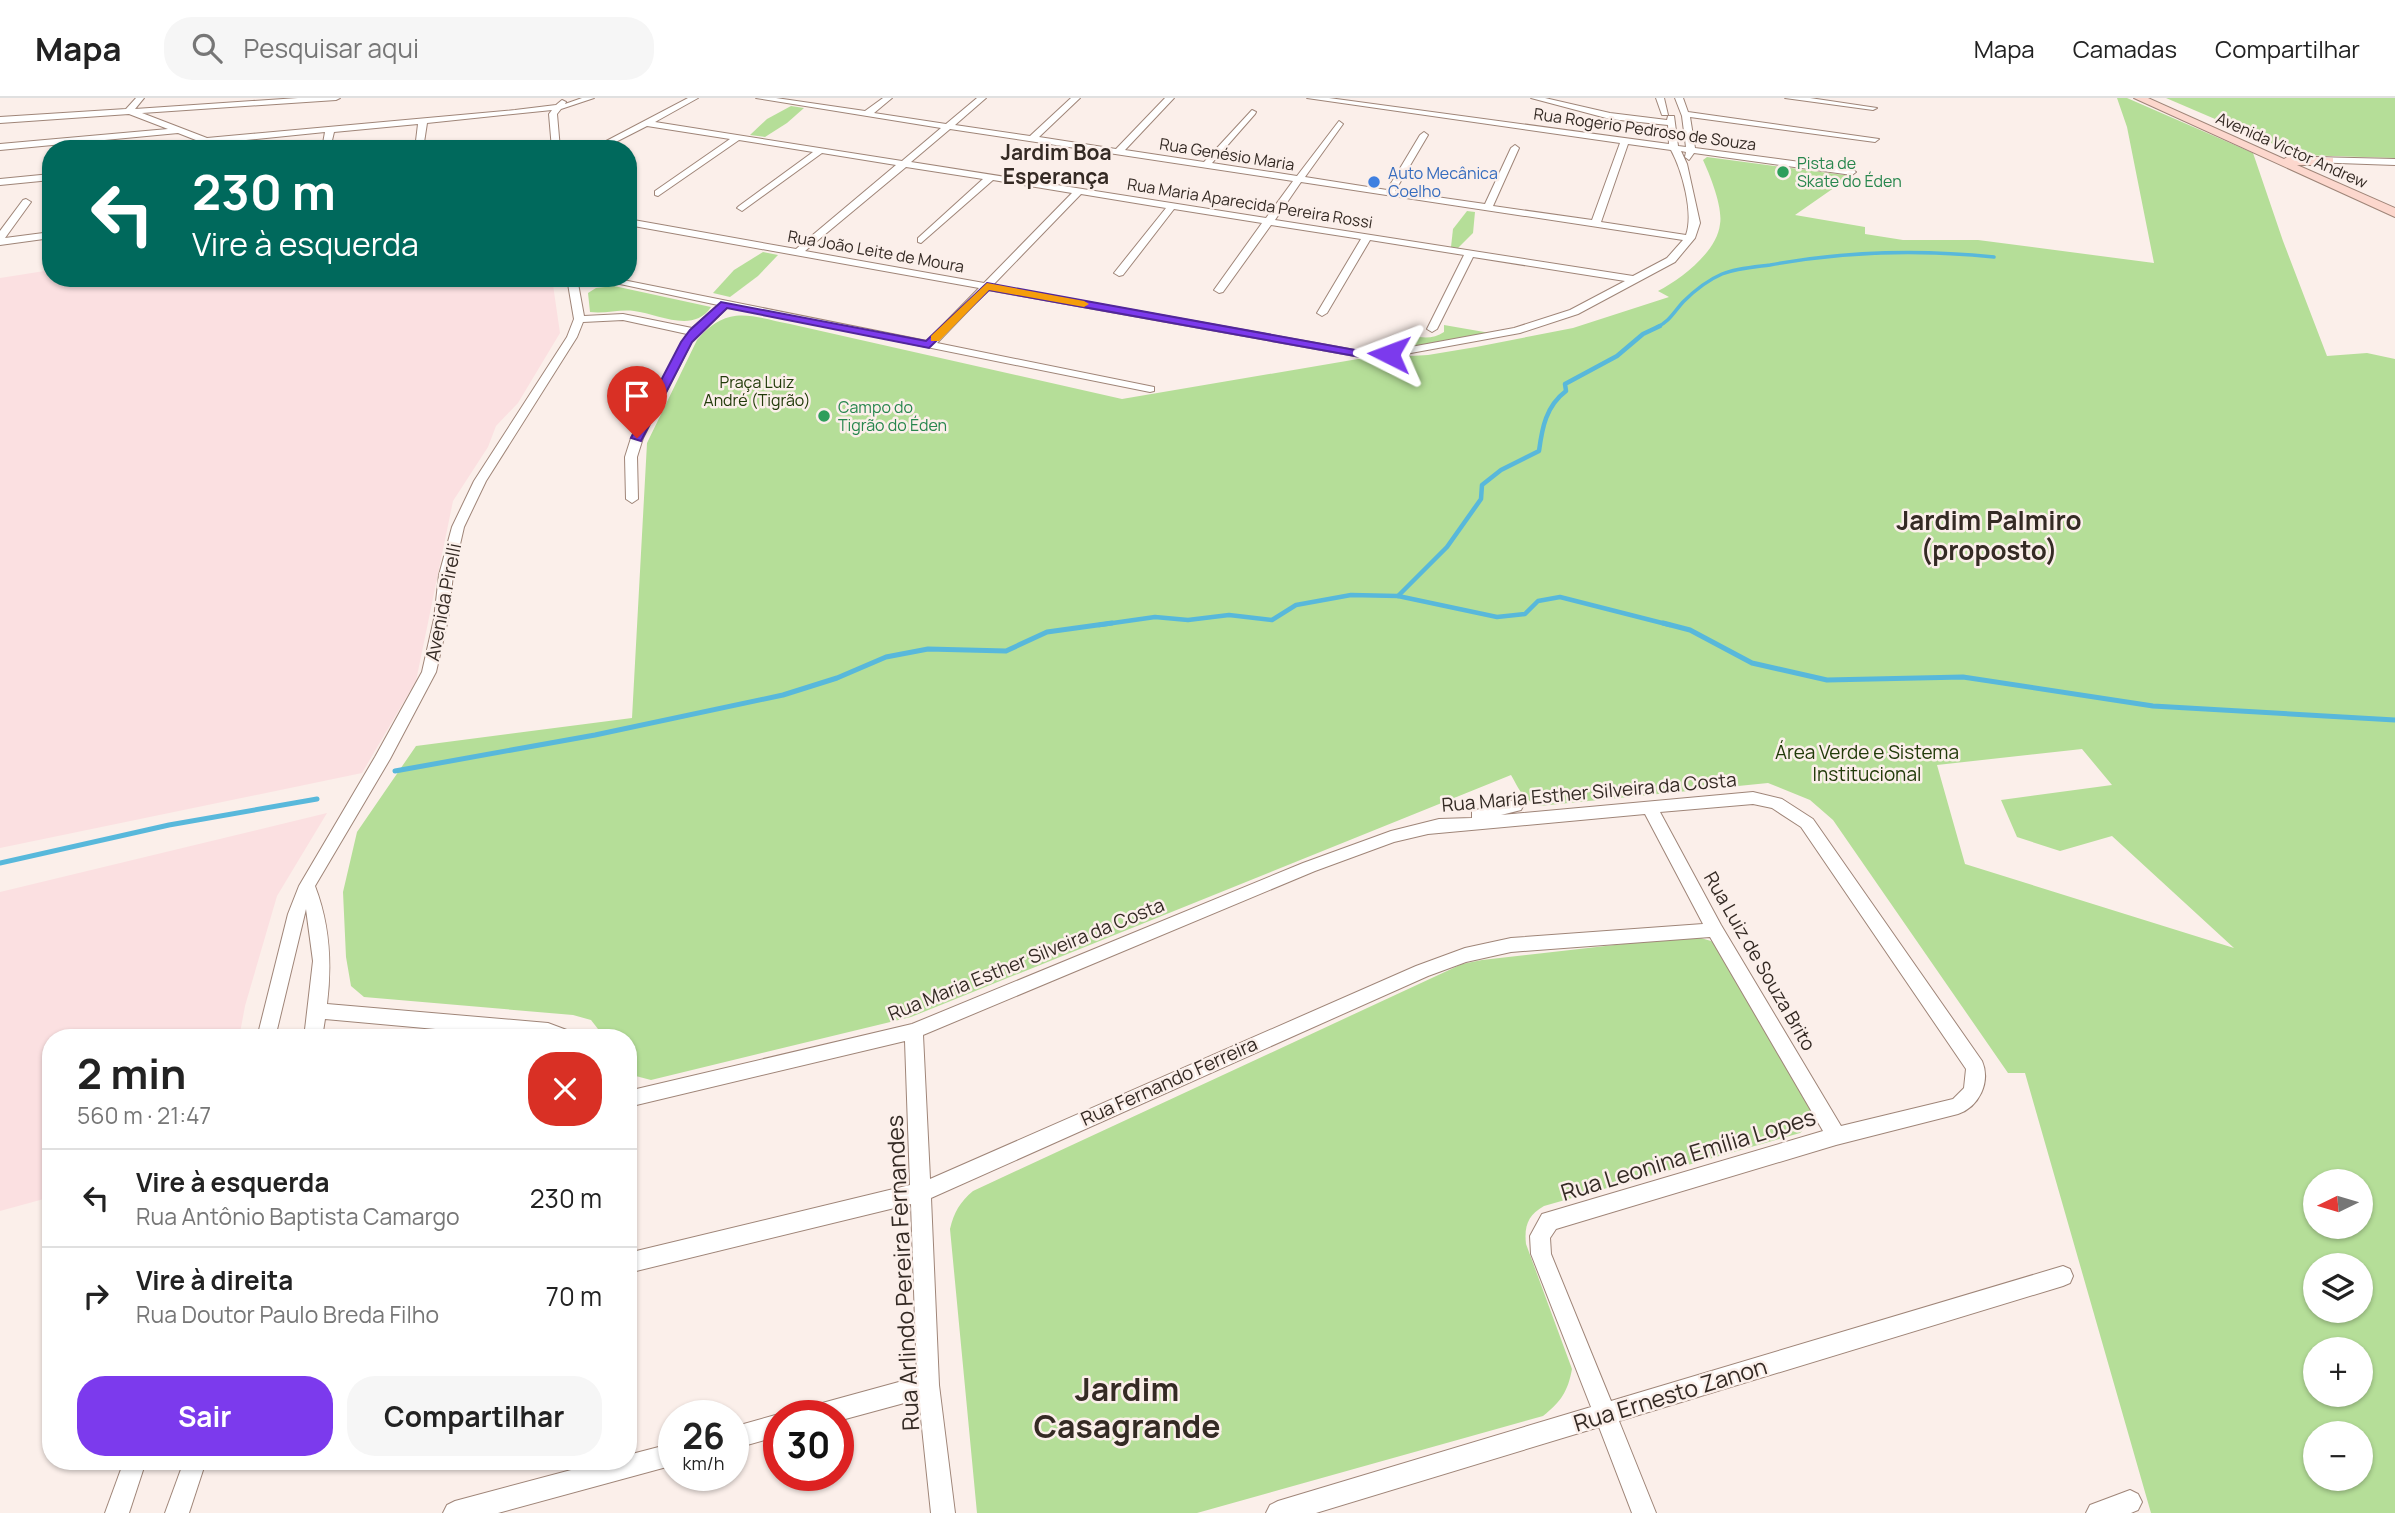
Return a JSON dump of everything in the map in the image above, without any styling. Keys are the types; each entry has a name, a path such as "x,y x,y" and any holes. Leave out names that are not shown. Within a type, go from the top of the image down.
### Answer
{"main road":[{"name":"Avenida Victor Andrew","path":"2139,98 2395,213"},
{"name":"Avenida Victor Andrew","path":"2157,98 2299,160"},
{"path":"2266,156 2327,166"},
{"name":"Avenida Victor Andrew","path":"2327,166 2395,203"}],"street":[{"path":"129,111 139,98"},
{"path":"0,120 336,98"},
{"path":"555,140 553,114 565,98"},
{"path":"217,140 574,105 590,98"},
{"path":"613,140 694,98"},
{"name":"Rua Genésio Maria","path":"760,98 793,100 867,114 1690,238"},
{"path":"867,114 888,98"},
{"path":"797,253 982,98"},
{"path":"1032,139 1076,98"},
{"path":"1118,152 1170,98"},
{"name":"Rua Rogerio Pedroso de Souza","path":"1311,98 1852,172"},
{"path":"1535,98 1609,116 1643,120 1685,114 1875,139"},
{"path":"1660,98 1669,118 1674,148 1683,164 1695,223 1690,238"},
{"path":"1679,98 1685,114 1691,150 1683,164"},
{"path":"1789,98 1873,108"},
{"path":"129,111 204,140"},
{"path":"1206,165 1252,112"},
{"path":"420,140 423,121"},
{"name":"Rua Maria Aparecida Pereira Rossi","path":"647,123 1599,274 1627,282"},
{"path":"1219,290 1339,124"},
{"path":"74,140 179,130"},
{"path":"328,140 330,130"},
{"path":"1389,193 1424,135"},
{"path":"658,193 737,138"},
{"path":"1595,224 1625,141"},
{"path":"0,147 42,143"},
{"path":"1488,208 1515,148"},
{"path":"742,208 820,150"},
{"path":"2327,166 2395,162"},
{"path":"922,240 991,177"},
{"path":"0,182 42,178"},
{"path":"929,345 1079,191"},
{"path":"0,240 26,202"},
{"path":"1119,273 1172,206"},
{"name":"Rua João Leite de Moura","path":"637,224 1366,355 1402,352 1516,331 1574,312 1671,260 1690,238"},
{"path":"0,240 42,236"},
{"path":"1322,313 1367,237"},
{"path":"1432,329 1470,254"},
{"path":"637,286 1150,389"},
{"path":"574,287 579,319 623,317 694,332"},
{"path":"632,499 631,457 637,438 694,332 725,305"},
{"name":"Avenida Pirelli","path":"268,1029 296,914 307,886 382,759 429,672 441,618 446,575 458,527 480,481 572,337 579,319"},
{"name":"Rua Maria Esther Silveira da Costa","path":"1429,828 1753,797 1776,803 1807,823 1975,1067 1976,1088"},
{"name":"Rua Maria Esther Silveira da Costa","path":"637,1097 914,1031 1309,867 1391,837 1515,806"},
{"name":"Rua Luiz de Souza Brito","path":"1649,806 1716,930 1836,1136"},
{"path":"307,886 318,908 320,954 315,1029"},
{"name":"Rua Fernando Ferreira","path":"637,1262 922,1192 1396,982 1465,955 1511,945 1716,930"},
{"path":"318,1011 525,1029"},
{"name":"Rua Arlindo Pereira Fernandes","path":"914,1031 928,1385 943,1513"},
{"name":"Rua Leonina Emília Lopes","path":"1644,1513 1602,1415 1541,1254 1540,1236 1549,1222 1836,1136 1958,1105 1971,1097 1976,1088"},
{"name":"Rua Ernesto Zanon","path":"1278,1513 2063,1276"},
{"path":"854,1405 928,1385"},
{"path":"637,1464 658,1458"},
{"path":"117,1513 132,1470"},
{"path":"177,1513 192,1470"},
{"path":"454,1513 614,1470"},
{"path":"2098,1513 2130,1502"}],"shaded area":[{"path":"42,271 42,287 553,287 560,333 518,403 496,426 488,447 453,501 416,681 362,773 0,848 0,278"},
{"path":"327,813 277,896 241,1029 42,1029 42,1199 0,1211 0,892"}],"green space":[{"path":"2117,98 2127,98 2253,153 2327,356 2367,353 2395,359 2395,1513 2151,1513 2025,1073 2008,1073 1833,820 1810,800 1768,783 1539,806 1525,797 1511,775 911,1017 651,1080 637,1076 637,1029 598,1029 591,1020 573,1015 364,997 351,986 346,957 343,892 357,832 416,746 632,718 647,443 697,340 719,321 740,316 763,318 1122,399 1358,359 1428,355 1476,347 1573,328 1669,297 1658,291 1697,264 1712,245 1720,224 1718,200 1703,160 1707,157 1851,176 1795,215 1865,227 1865,234 1903,240 1978,240 2154,263 2127,127","holes":["2082,749 2112,785 2001,800 2017,837 2060,851 2112,836 2234,948 1965,864 1937,765"]},
{"path":"2166,98 2395,98 2395,158 2299,155"},
{"path":"791,106 804,108 765,137 750,135 767,119"},
{"path":"1467,211 1475,212 1473,233 1458,248 1451,247 1453,229"},
{"path":"763,252 778,255 758,276 730,297 713,293 734,270"},
{"path":"619,287 711,307 704,315 685,321 634,311 590,312 588,293 596,288"},
{"path":"1444,325 1490,333 1393,350 1399,333 1433,337 1444,332"},
{"path":"1694,936 1719,946 1812,1106 1812,1122 1800,1133 1544,1206 1534,1213 1527,1226 1526,1244 1572,1369 1563,1395 1543,1416 1197,1513 977,1513 950,1229 958,1208 973,1191 1462,964"}],"waterway":[{"path":"1657,327 1668,320 1701,286 1722,274 1740,269 1854,254 1937,253 1994,257"},
{"path":"1398,596 1447,547 1481,499 1482,485 1501,470 1539,451 1546,418 1554,403 1566,391 1565,384 1617,356 1643,334 1660,326"},
{"path":"1099,625 1155,617 1188,620 1229,615 1272,620 1296,605 1351,595 1398,596"},
{"path":"1398,596 1497,617 1525,614 1538,601 1560,597 1670,625"},
{"path":"395,771 595,735 783,695 837,678 886,657 928,649 1006,651 1047,632 1112,623"},
{"path":"1663,623 1690,630 1752,663 1827,680 1963,677 2153,706 2395,720"},
{"path":"0,863 169,825 317,799"}],"slow traffic":[{"path":"935,339 987,286 1084,304"}],"place":[{"name":"Pista de Skate do Éden","path":"1783,172"},
{"name":"Auto Mecânica Coelho","path":"1374,182"},
{"name":"Campo do Tigrão do Éden","path":"824,416"}],"district":[{"name":"Jardim Boa Esperança","path":"1056,164"},
{"name":"Jardim Palmiro (proposto)","path":"1989,534"},
{"name":"Jardim Casagrande","path":"1127,1408"}],"route":[{"path":"637,438 686,342 725,305 929,345 987,286 1366,355 1389,354"}],"park label":[{"name":"Praça Luiz André (Tigrão)","path":"757,391"},
{"name":"Área Verde e Sistema Institucional","path":"1867,763"}]}
